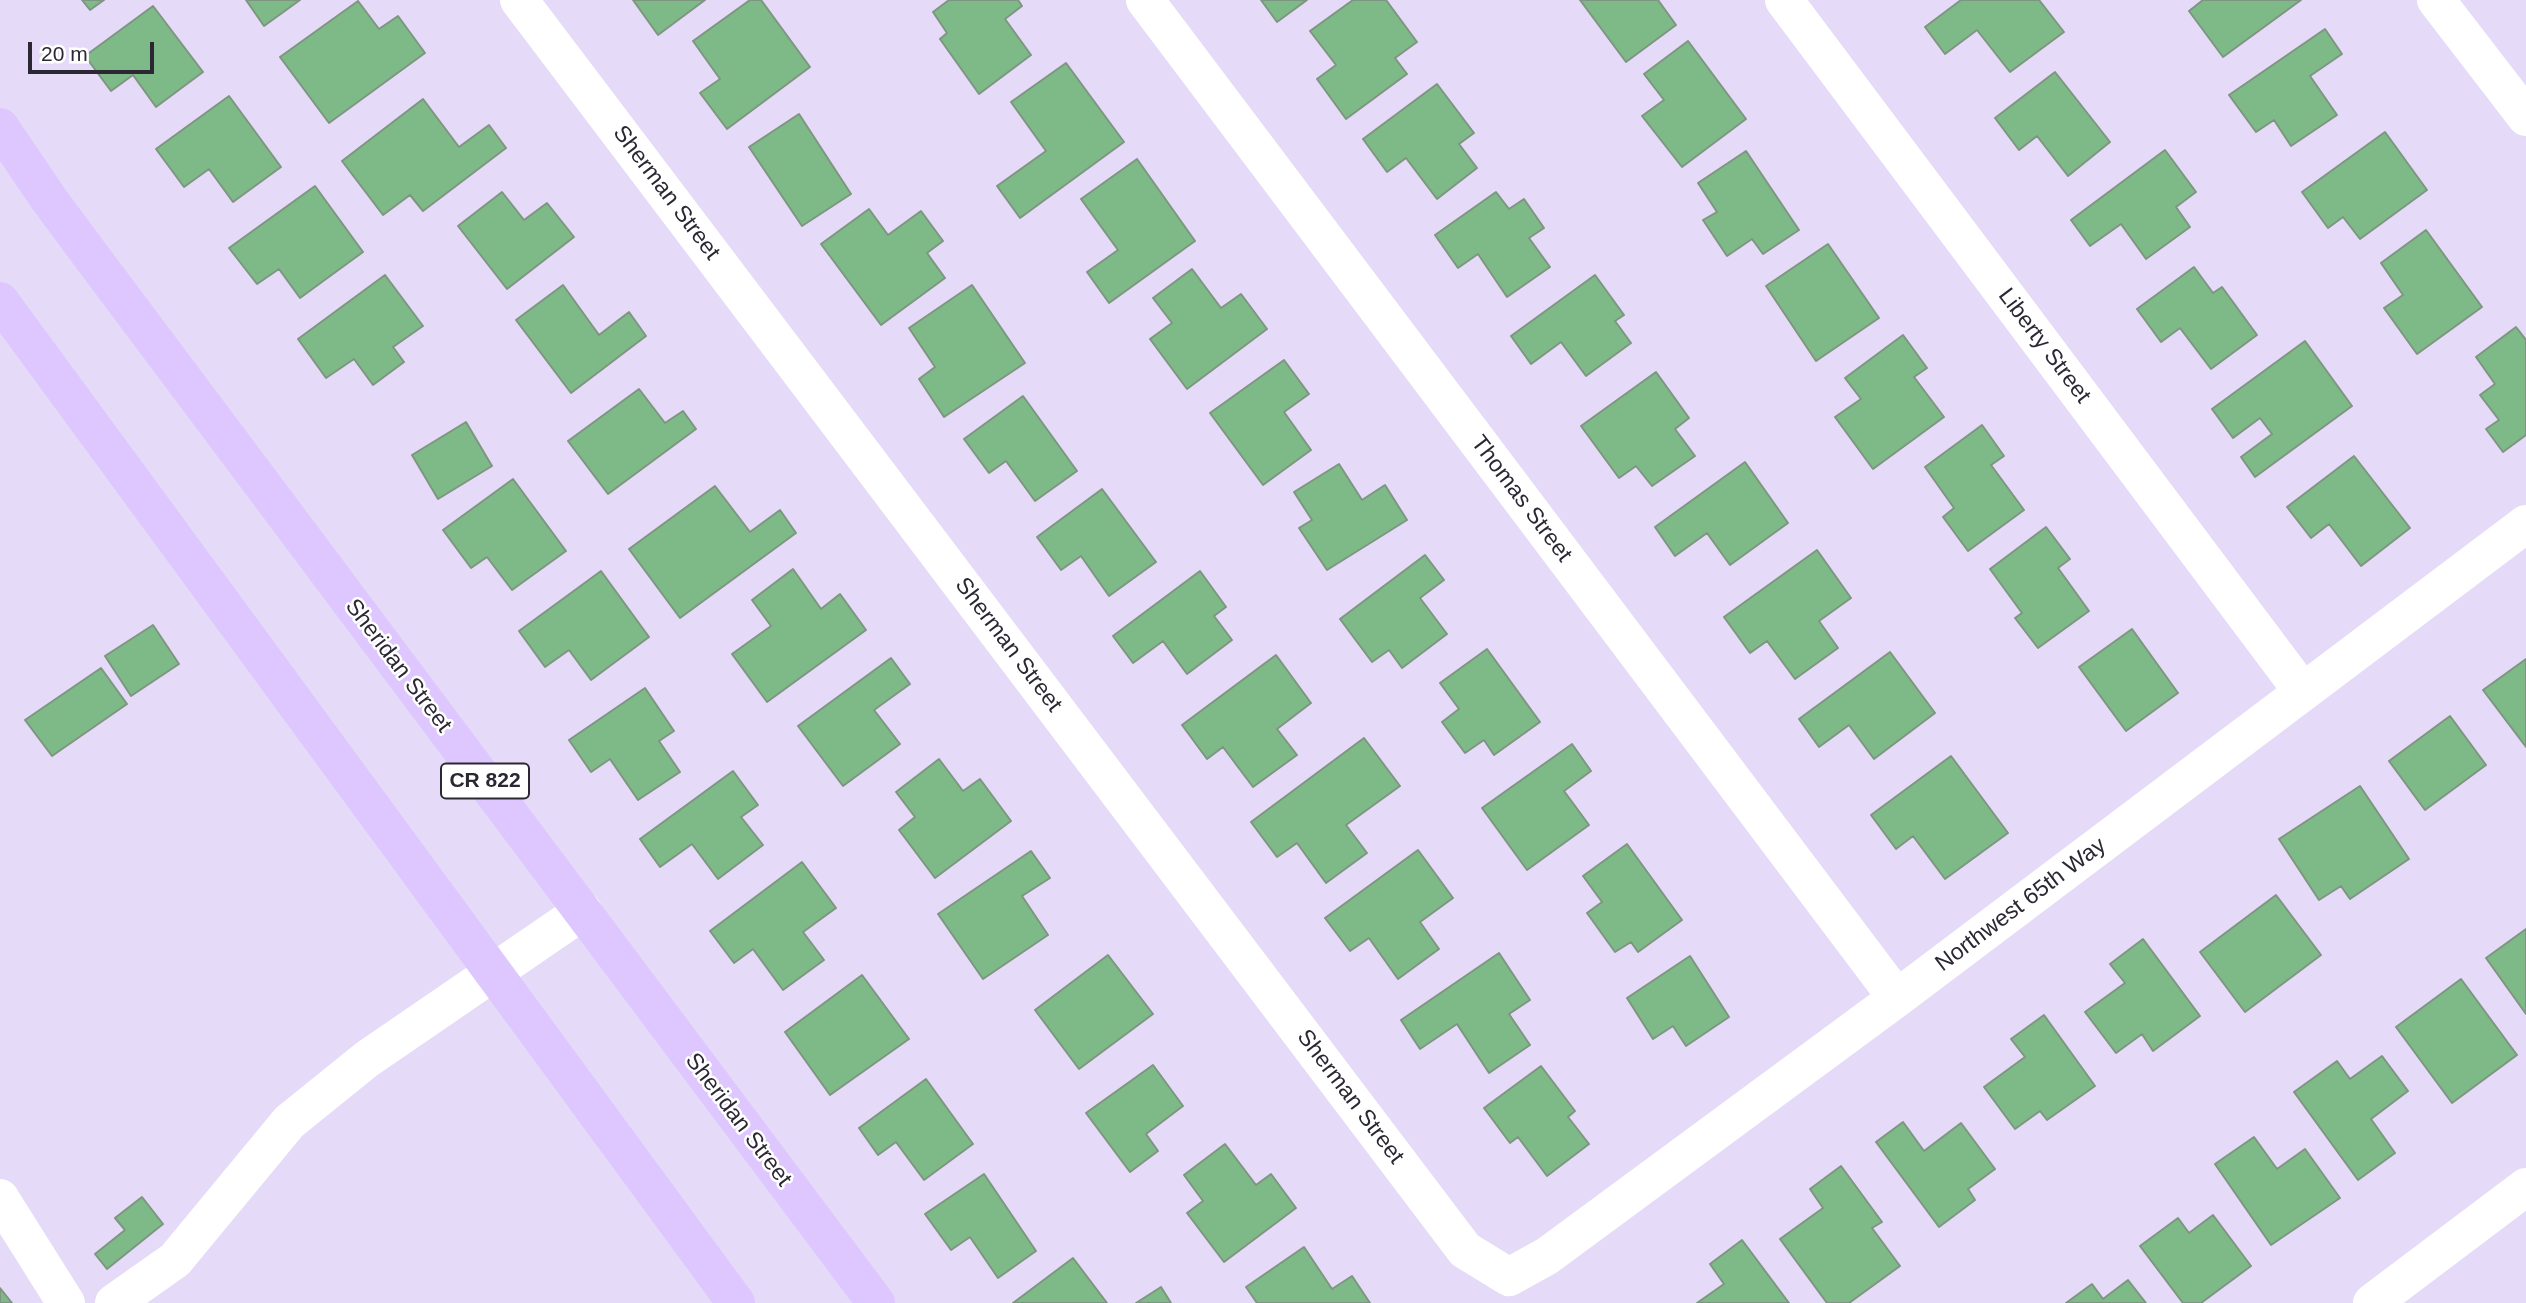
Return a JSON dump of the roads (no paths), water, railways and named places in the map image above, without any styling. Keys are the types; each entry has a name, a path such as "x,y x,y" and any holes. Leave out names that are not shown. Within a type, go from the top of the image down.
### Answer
{"main road":[{"name":"Sheridan Street","path":"0,127 79,239 876,1303"},
{"path":"0,301 736,1303"}],"street":[{"name":"Sherman Street","path":"519,0 1465,1250 1508,1277"},
{"name":"Thomas Street","path":"1144,0 1897,998"},
{"name":"Liberty Street","path":"1784,0 2303,692"},
{"path":"2437,0 2526,117"},
{"name":"Northwest 65th Way","path":"1508,1277 1547,1256 1897,998 2526,524"},
{"path":"114,1303 175,1260 289,1122 367,1059 583,911"},
{"path":"2372,1303 2526,1187"},
{"path":"0,1198 66,1303"}]}
